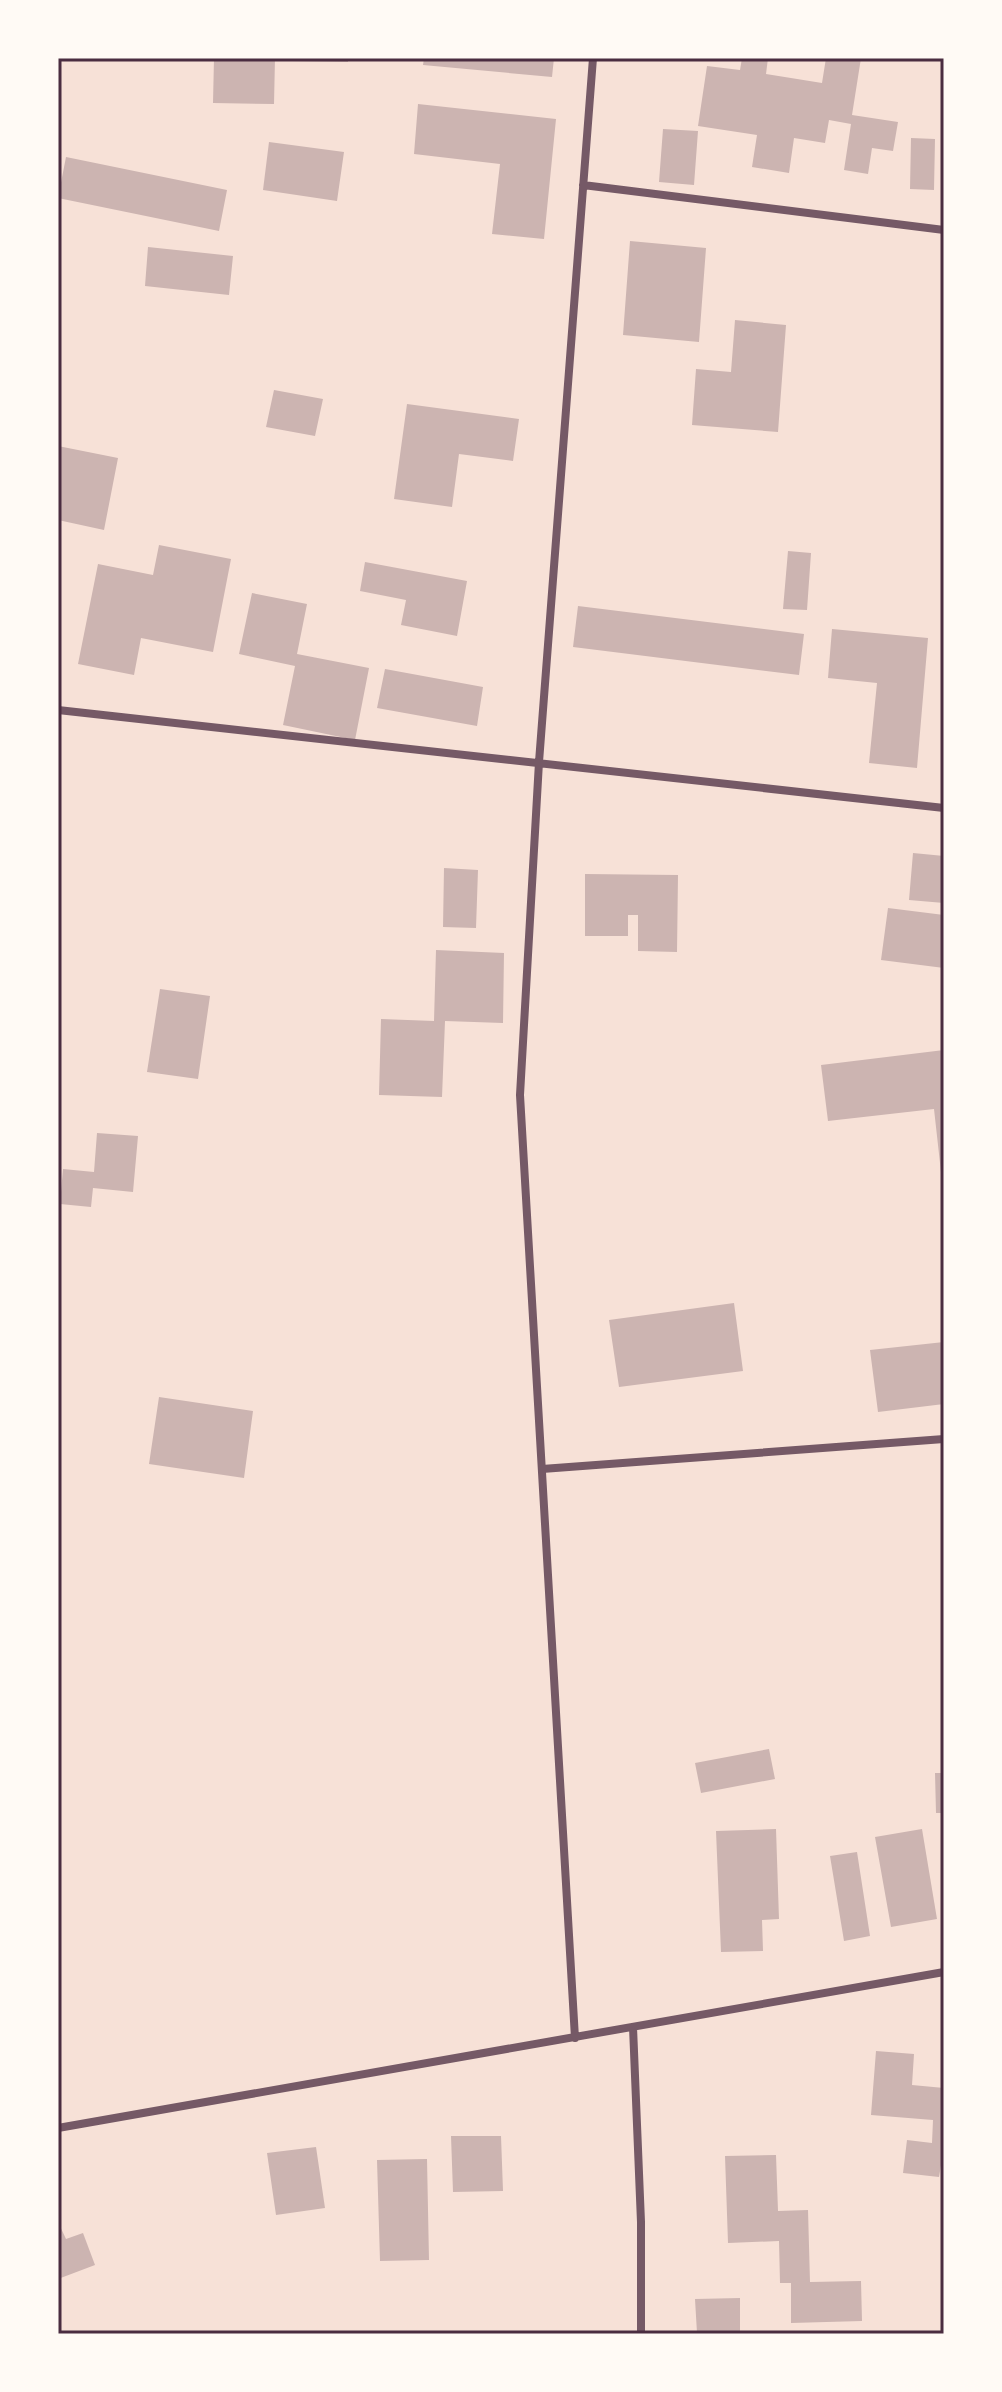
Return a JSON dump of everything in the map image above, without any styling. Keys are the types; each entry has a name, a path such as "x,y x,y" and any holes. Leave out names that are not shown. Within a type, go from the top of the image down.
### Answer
{"street":[{"path":"575,2038 520,1095 539,762 593,58"},
{"path":"583,185 944,230"},
{"path":"58,710 944,808"},
{"path":"542,1469 944,1439"},
{"path":"58,2128 944,1972"},
{"path":"633,2027 641,2222 641,2334"}],"building":[{"path":"214,58 275,58 274,104 213,103"},
{"path":"292,58 348,58 348,62 292,61"},
{"path":"424,58 554,58 552,77 423,65"},
{"path":"742,58 768,58 766,74 822,83 826,58 861,58 852,115 898,122 893,151 872,148 868,174 844,170 851,124 829,120 825,143 794,138 789,173 752,167 757,135 698,126 707,66 740,70"},
{"path":"418,104 556,119 544,239 492,234 500,164 414,154"},
{"path":"663,129 698,131 694,185 659,182"},
{"path":"911,138 935,139 934,190 910,189"},
{"path":"269,142 344,152 337,201 263,190"},
{"path":"66,157 227,190 219,231 58,198"},
{"path":"630,241 706,248 699,342 623,335"},
{"path":"148,247 233,256 229,295 145,286"},
{"path":"735,320 786,325 778,432 692,425 696,369 731,372"},
{"path":"274,390 323,399 315,436 266,427"},
{"path":"407,404 519,419 513,461 459,454 452,507 394,499"},
{"path":"58,446 118,458 104,530 58,520"},
{"path":"159,545 231,559 213,652 141,638 134,675 78,664 98,564 153,575"},
{"path":"788,551 811,553 807,610 783,609"},
{"path":"365,562 467,581 457,636 401,625 406,600 360,591"},
{"path":"252,593 307,604 297,654 369,668 355,740 283,725 295,666 239,654"},
{"path":"578,606 804,634 799,675 573,647"},
{"path":"832,629 928,638 917,768 869,763 877,683 828,678"},
{"path":"385,669 483,687 477,726 377,708"},
{"path":"913,853 944,856 944,903 909,900"},
{"path":"444,868 478,870 476,928 443,927"},
{"path":"585,874 678,875 677,952 638,951 638,915 628,915 628,936 585,936"},
{"path":"888,908 944,915 944,968 881,960"},
{"path":"436,950 504,953 503,1023 445,1021 442,1097 379,1095 381,1019 434,1021"},
{"path":"160,989 210,996 198,1079 147,1072"},
{"path":"944,1050 944,1172 941,1172 934,1109 828,1121 821,1065"},
{"path":"97,1133 138,1136 133,1192 93,1188 91,1207 60,1204 63,1169 94,1172"},
{"path":"734,1303 743,1371 619,1387 609,1320"},
{"path":"944,1342 944,1404 878,1412 870,1350"},
{"path":"159,1397 253,1411 244,1478 149,1464"},
{"path":"769,1749 775,1779 701,1793 695,1763"},
{"path":"935,1773 944,1773 944,1813 936,1813"},
{"path":"776,1829 779,1919 762,1920 763,1951 721,1952 716,1831"},
{"path":"922,1829 937,1919 891,1927 875,1837"},
{"path":"857,1852 870,1936 844,1941 830,1856"},
{"path":"876,2051 914,2054 912,2085 944,2088 944,2147 939,2177 903,2173 907,2140 932,2143 933,2120 871,2115"},
{"path":"451,2136 501,2136 503,2191 453,2192"},
{"path":"316,2147 325,2208 276,2215 267,2153"},
{"path":"776,2155 778,2211 808,2210 810,2282 861,2281 862,2321 791,2323 791,2283 780,2283 779,2241 728,2243 725,2156"},
{"path":"427,2159 429,2260 380,2261 377,2160"},
{"path":"58,2222 66,2239 83,2233 95,2265 58,2279"},
{"path":"740,2298 740,2332 697,2333 695,2299"}]}
